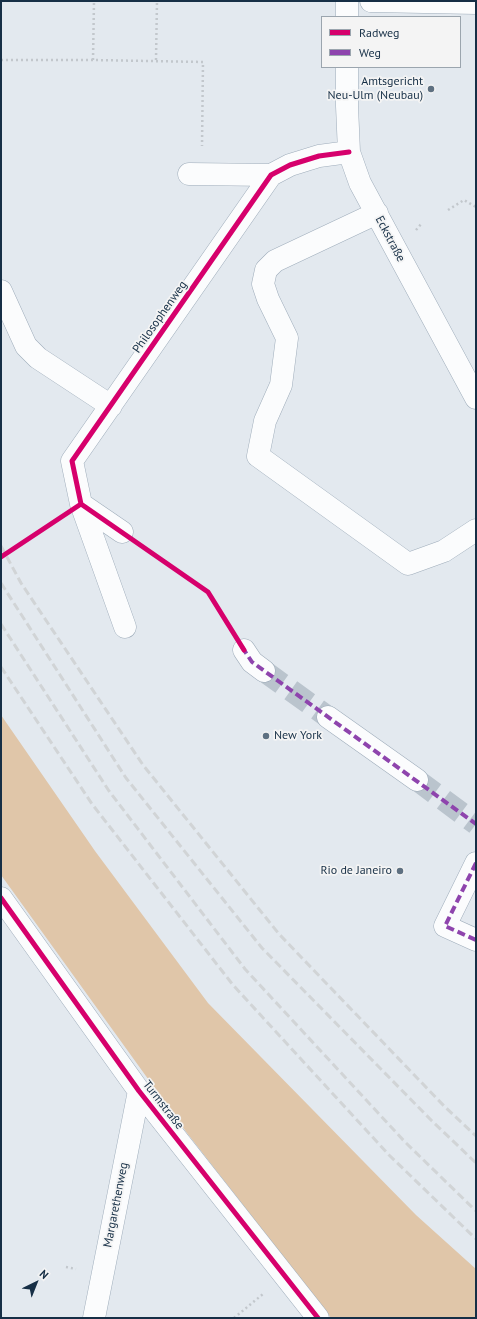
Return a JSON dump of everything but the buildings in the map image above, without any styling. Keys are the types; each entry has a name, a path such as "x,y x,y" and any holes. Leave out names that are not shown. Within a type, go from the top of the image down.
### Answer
{"street":[{"path":"347,1 347,16"},
{"path":"371,1 476,3"},
{"name":"Eckstraße","path":"347,68 347,106 350,152 360,183 476,398"},
{"name":"Philosophenweg","path":"125,627 81,504 72,461 271,175 290,165 319,156 350,152"},
{"path":"196,174 271,175"},
{"path":"377,213 275,261 266,270 263,284 268,299 287,338 281,385 265,421 258,456 408,564 444,551 476,530"},
{"path":"1,291 26,346 38,358 111,406"},
{"path":"81,504 122,532"},
{"path":"244,650 252,662 264,671"},
{"path":"328,717 417,780"},
{"path":"476,863 445,926 476,940"},
{"name":"Turmstraße","path":"1,898 139,1092 318,1318"},
{"name":"Margarethenweg","path":"94,1318 139,1092"}],"path":[{"path":"93,60 94,1"},
{"path":"156,61 157,1"},
{"path":"1,60 202,62 196,174"},
{"path":"448,210 464,200 476,207"},
{"path":"234,1318 267,1291"}],"shaded area":[{"path":"1,715 95,851 208,1003 416,1215 476,1269 476,1318 331,1318 187,1133 1,875"}],"tunnel":[{"path":"264,671 328,717"},
{"path":"417,780 476,824"}],"railway":[{"path":"1,546 21,583 143,765 279,934 445,1107 476,1136"},
{"path":"1,583 126,778 262,948 432,1121 476,1163"},
{"path":"1,624 109,791 245,969 405,1142 476,1211"},
{"path":"1,667 92,804 233,985 389,1155 476,1239"}],"marked path":[{"path":"242,647 252,662 476,824"},
{"path":"476,863 445,926 476,940"}],"cycle path":[{"path":"244,650 208,592 81,504 72,461 271,175 290,165 319,156 349,152"},
{"path":"1,557 81,504"},
{"path":"1,898 139,1091 318,1318"}],"place":[{"name":"Amtsgericht Neu-Ulm (Neubau)","path":"431,89"},
{"name":"New York","path":"266,736"},
{"name":"Rio de Janeiro","path":"400,871"}]}
